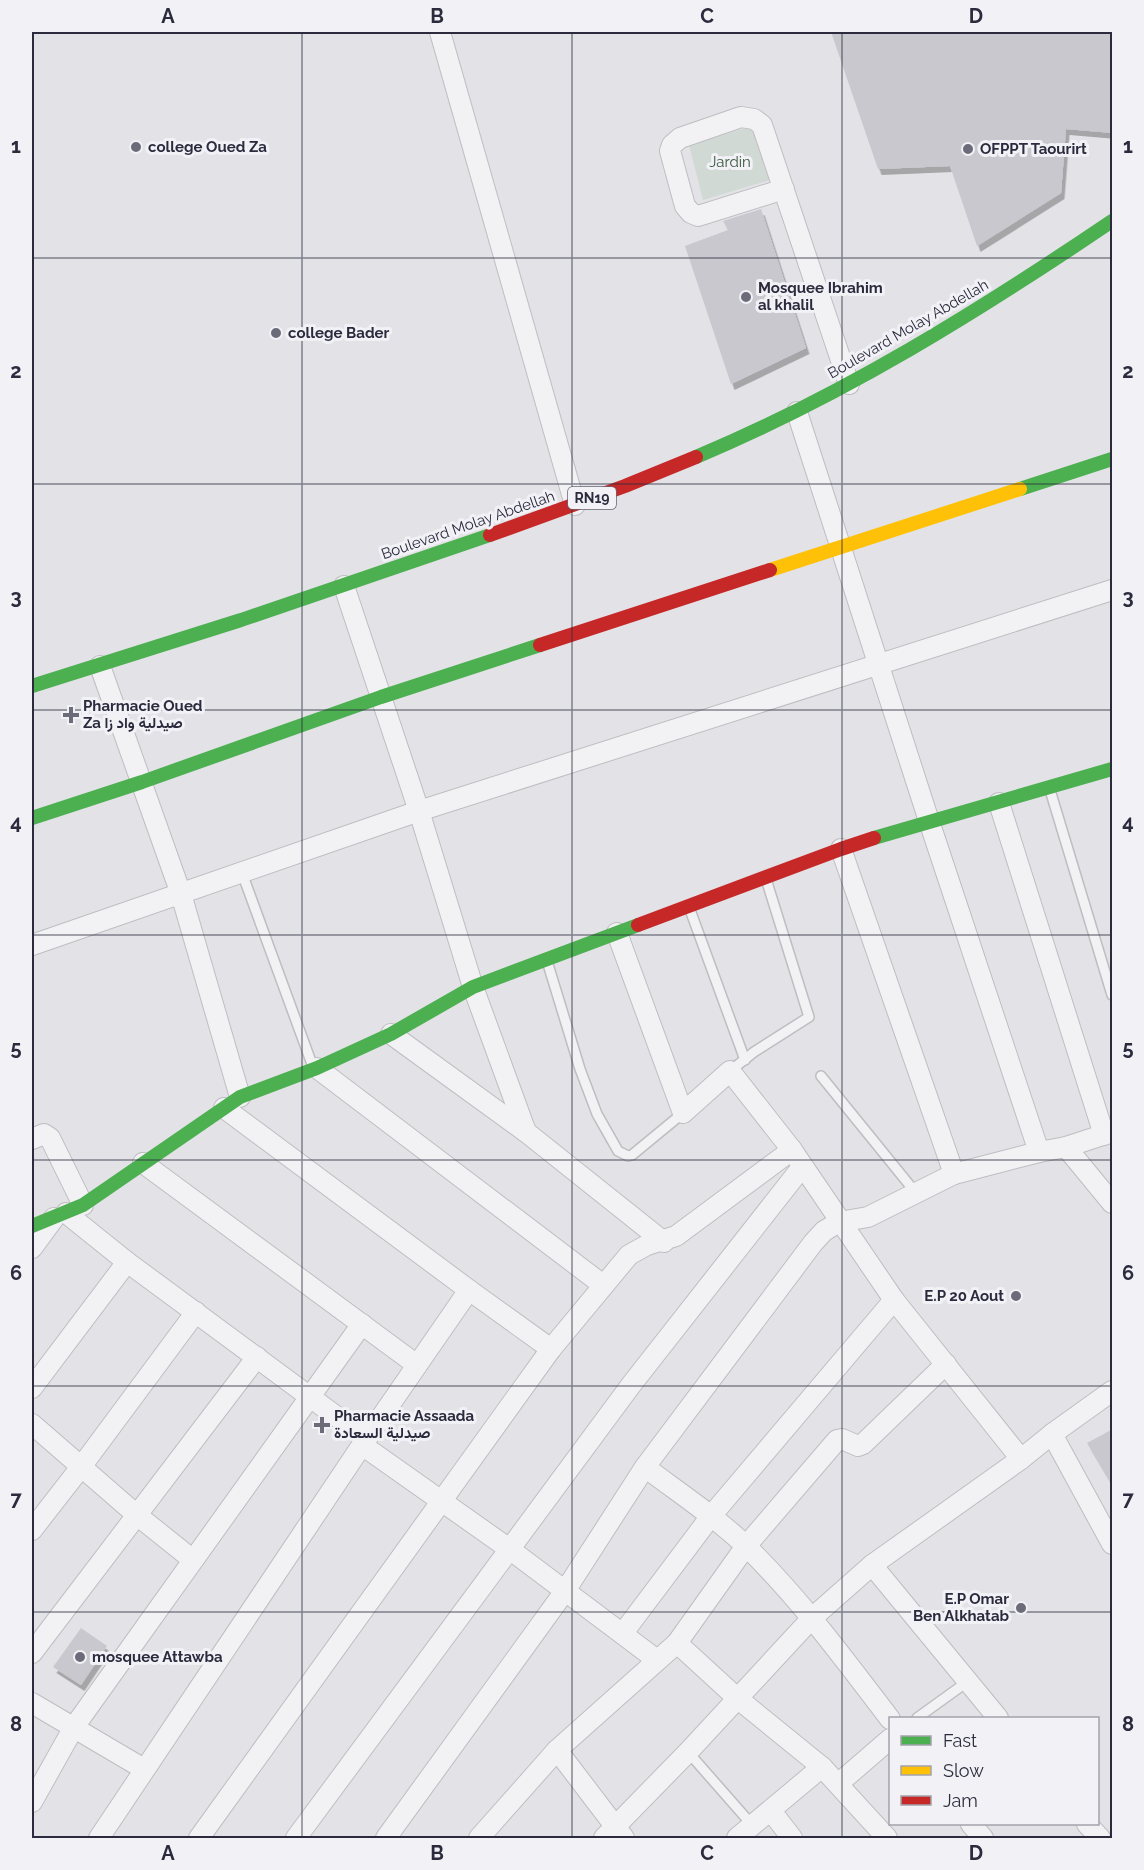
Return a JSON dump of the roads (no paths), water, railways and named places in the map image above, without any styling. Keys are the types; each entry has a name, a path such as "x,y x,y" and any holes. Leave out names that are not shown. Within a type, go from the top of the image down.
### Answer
{"street":[{"path":"440,32 574,505"},
{"path":"784,189 698,216 691,213 685,206 670,151 672,145 680,138 741,117 754,119 762,125 784,189 849,384"},
{"name":"Boulevard Molay Abdellah","path":"32,686 344,586 574,505 654,474 797,412 849,384 967,316 1113,221"},
{"path":"797,412 1039,1152"},
{"path":"32,818 142,782 381,697 1113,459"},
{"path":"344,586 419,811 473,987 526,1132"},
{"path":"32,945 419,811 1113,590"},
{"path":"100,666 182,894 232,1102 469,1290 551,1349"},
{"path":"32,1226 67,1212 232,1102 315,1069 391,1034 473,987 841,849 929,821 1113,770"},
{"path":"386,1839 565,1591 645,1467 824,1231 839,1222 856,1221 868,1217 954,1174 1066,1147 1108,1134 999,803"},
{"path":"841,849 954,1174"},
{"path":"617,933 683,1113 738,1066 839,1222 894,1300 1021,1459"},
{"path":"391,1034 526,1132 663,1242"},
{"path":"315,1069 603,1285"},
{"path":"32,1138 44,1134 50,1138 67,1212 127,1262 657,1660"},
{"path":"1066,1147 1113,1203"},
{"path":"199,1839 551,1349 629,1255 647,1245 663,1242 687,1229 797,1158"},
{"path":"298,1838 508,1548 797,1158"},
{"path":"143,1163 417,1365"},
{"path":"32,1248 67,1212"},
{"path":"32,1388 127,1262"},
{"path":"99,1839 144,1769 469,1290"},
{"path":"623,1633 711,1516 894,1300"},
{"path":"32,1530 196,1312"},
{"path":"32,1802 74,1727 362,1324"},
{"path":"32,1653 257,1358"},
{"path":"479,1839 557,1750 677,1643 746,1546 837,1440 842,1438 858,1446 863,1444 946,1364"},
{"path":"557,1750 614,1835 812,1618 872,1565 1113,1390"},
{"path":"32,1424 138,1516 193,1560"},
{"path":"1052,1434 1113,1544"},
{"path":"645,1467 711,1516 746,1546 812,1618 889,1717"},
{"path":"872,1565 996,1717"},
{"path":"677,1643 737,1698 822,1767 839,1783 887,1839"},
{"path":"32,1703 144,1769"},
{"path":"839,1783 889,1741"},
{"path":"737,1839 822,1767"},
{"path":"771,1811 792,1839"},
{"path":"972,1825 983,1839"},
{"path":"1088,1825 1100,1839"}],"lane":[{"path":"1049,787 1113,994"},
{"path":"242,873 315,1069"},
{"path":"689,905 738,1066 809,1017 765,876"},
{"path":"547,959 580,1069 597,1114 618,1151 628,1156 632,1155 683,1113"},
{"path":"821,1076 916,1193"},
{"path":"920,1717 968,1682"},
{"path":"688,1752 753,1826"}],"place":[{"name":"college Oued Za","path":"136,147"},
{"name":"OFPPT Taourirt","path":"968,149"},
{"name":"Mosquee Ibrahim al khalil","path":"746,297"},
{"name":"college Bader","path":"276,333"},
{"name":"Pharmacie Oued Za صيدلية واد زا","path":"71,715"},
{"name":"E.P 20 Aout","path":"1016,1296"},
{"name":"Pharmacie Assaada صيدلية السعادة","path":"322,1425"},
{"name":"E.P Omar Ben Alkhatab","path":"1021,1608"},
{"name":"mosquee Attawba","path":"80,1657"}],"park label":[{"name":"Jardin","path":"730,162"}]}
